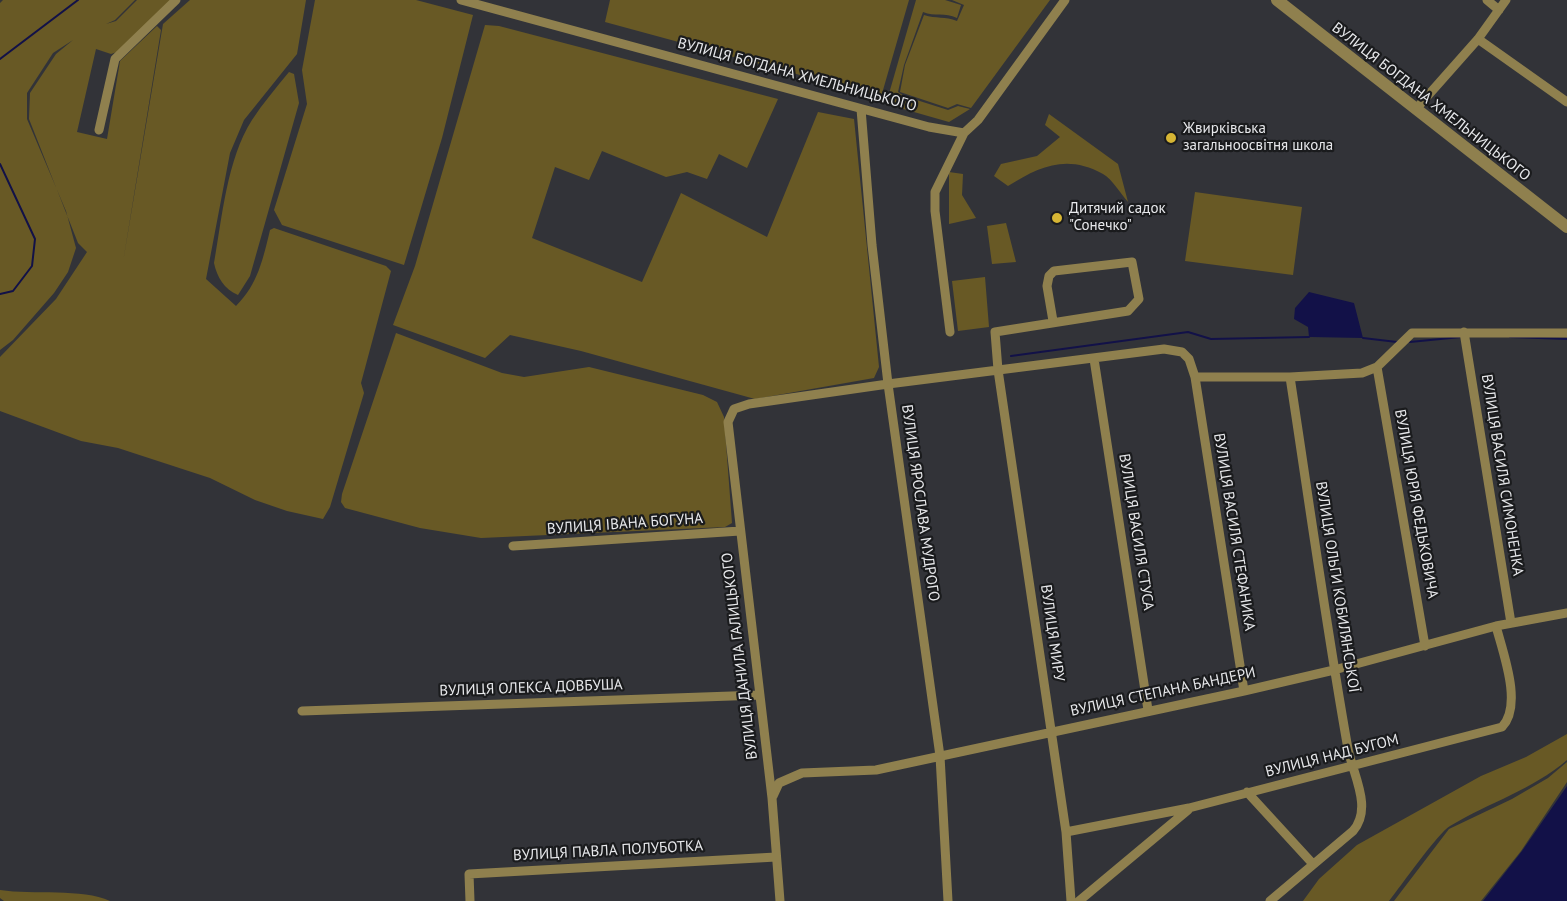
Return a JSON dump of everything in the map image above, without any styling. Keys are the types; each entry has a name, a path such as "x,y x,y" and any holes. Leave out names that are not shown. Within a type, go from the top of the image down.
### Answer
{"street":[{"path":"99,130 115,58 176,0"},
{"name":"ВУЛИЦЯ БОГДАНА ХМЕЛЬНИЦЬКОГО","path":"461,0 861,109 952,132 964,132"},
{"path":"950,332 935,211 935,192 964,132 978,120 1065,0"},
{"name":"ВУЛИЦЯ БОГДАНА ХМЕЛЬНИЦЬКОГО","path":"1277,0 1567,227"},
{"path":"1487,0 1499,10"},
{"path":"1416,109 1478,39 1506,0"},
{"path":"1478,39 1567,102"},
{"name":"ВУЛИЦЯ ЯРОСЛАВА МУДРОГО","path":"861,109 872,245 888,384 940,756 948,901"},
{"path":"1132,262 1139,299 1135,306 1128,311 1053,321 1047,286 1048,276 1054,271 1132,262"},
{"name":"ВУЛИЦЯ МИРУ","path":"1053,321 995,332 998,370 1066,832 1071,901"},
{"name":"ВУЛИЦЯ ВАСИЛЯ СИМОНЕНКА","path":"1464,332 1511,623"},
{"path":"888,384 1094,359 1123,353 1173,350 1182,352 1189,359 1195,377 1290,377 1362,373 1377,367 1412,333 1567,333"},
{"name":"ВУЛИЦЯ ВАСИЛЯ СТУСА","path":"1094,359 1148,710"},
{"name":"ВУЛИЦЯ ЮРІЯ ФЕДЬКОВИЧА","path":"1377,367 1425,646"},
{"name":"ВУЛИЦЯ ВАСИЛЯ СТЕФАНИКА","path":"1195,377 1244,691"},
{"name":"ВУЛИЦЯ ОЛЬГИ КОБИЛЯНСЬКОЇ","path":"1290,377 1334,670 1363,812 1360,822 1313,864"},
{"name":"ВУЛИЦЯ ДАНИЛА ГАЛИЦЬКОГО","path":"780,901 772,798 728,422 734,410 749,404 888,384"},
{"name":"ВУЛИЦЯ ІВАНА БОГУНА","path":"513,546 740,531"},
{"name":"ВУЛИЦЯ СТЕПАНА БАНДЕРИ","path":"772,798 779,783 802,773 876,770 1051,730 1244,691 1334,670 1496,626 1567,613"},
{"name":"ВУЛИЦЯ НАД БУГОМ","path":"1066,832 1190,808 1502,727 1509,720 1512,709 1508,673 1496,626"},
{"name":"ВУЛИЦЯ ОЛЕКСА ДОВБУША","path":"302,711 760,695"},
{"path":"1247,792 1313,864 1270,901"},
{"path":"1079,901 1190,808"},
{"name":"ВУЛИЦЯ ПАВЛА ПОЛУБОТКА","path":"470,901 469,874 776,857"}],"shaded area":[{"path":"3,0 135,0 115,20 106,24 116,21 137,0 172,0 117,52 111,54 96,49 77,132 107,139 120,61 157,26 161,30 123,262 163,24 190,0 306,0 297,54 244,120 230,153 206,279 236,306 255,280 270,230 274,228 386,266 391,271 361,383 364,393 330,507 323,519 287,511 255,500 210,478 118,448 81,441 0,411 0,357 56,299 87,252 78,243 67,216 76,248 68,272 54,293 13,340 0,350 0,3","holes":["73,40 56,54 30,93 29,119 56,189 27,119 27,93 53,53"]},
{"path":"315,0 416,0 473,15 442,138 404,265 282,225 274,210 307,104 302,70"},
{"path":"610,0 909,0 881,97 605,22"},
{"path":"916,0 945,0 961,5 957,18 923,12 904,65 898,92 948,110 958,106 970,109 949,122 886,104"},
{"path":"952,0 1050,0 971,108 957,104 948,108 900,92 905,65 924,15 957,21 964,5"},
{"path":"485,25 499,26 778,99 747,168 719,154 707,179 687,172 666,177 602,151 589,180 555,167 532,238 642,282 681,193 767,237 818,112 854,119 879,367 874,378 755,399 581,351 510,335 485,358 393,325 415,266"},
{"path":"289,72 294,74 299,103 250,276 238,295 222,282 214,263 231,171 252,120"},
{"path":"1049,114 1118,164 1128,202 1106,176 1090,168 1077,165 1054,165 1043,168 1008,186 994,176 1001,164 1037,156 1060,137 1045,125"},
{"path":"949,172 963,174 962,195 976,218 949,224"},
{"path":"1195,192 1302,207 1293,275 1185,261"},
{"path":"1006,223 1016,262 992,264 987,226"},
{"path":"985,277 989,327 958,331 952,281"},
{"path":"1309,292 1354,303 1363,338 1309,337 1308,327 1294,319 1295,308"},
{"path":"396,333 502,373 524,377 589,367 703,395 717,402 724,417 732,523 725,527 481,538 420,528 345,508 341,502 342,494"},
{"path":"1567,734 1567,760 1540,780 1450,826 1389,901 1303,901 1319,879 1357,845 1481,776 1526,757"},
{"path":"1567,762 1567,782 1521,851 1481,901 1394,901 1449,829 1512,799 1548,778"},
{"path":"1567,786 1567,901 1483,901 1522,851"},
{"path":"0,890 86,894 110,901 4,901 0,898"}],"waterway":[{"path":"0,59 78,0"},
{"path":"0,164 35,239 32,266 13,291 0,294"},
{"path":"1011,356 1188,332 1211,339 1309,337"},
{"path":"1410,342 1461,337"},
{"path":"1510,337 1567,339"},
{"path":"1363,338 1397,342"}],"place":[{"name":"Жвирківська загальноосвітня школа","path":"1171,138"},
{"name":"Дитячий садок \"Сонечко\"","path":"1057,218"}]}
